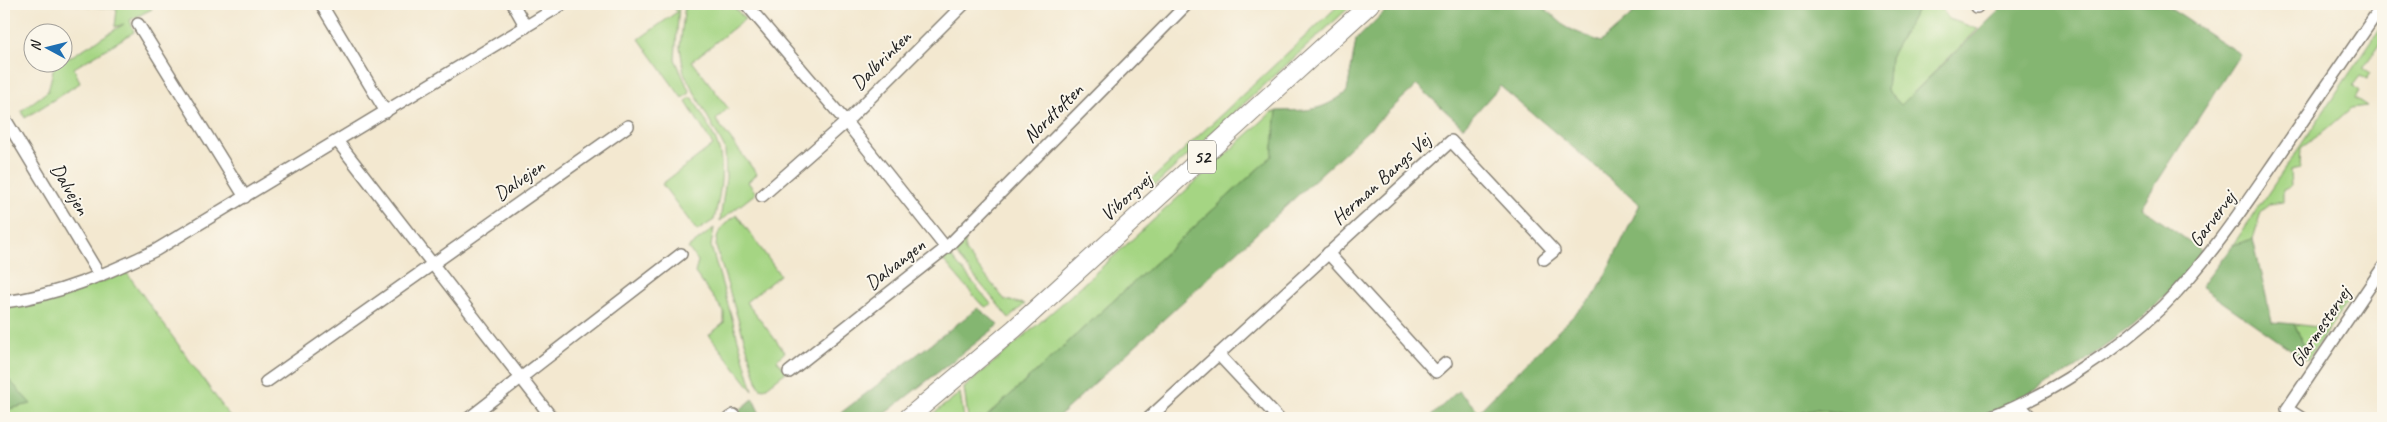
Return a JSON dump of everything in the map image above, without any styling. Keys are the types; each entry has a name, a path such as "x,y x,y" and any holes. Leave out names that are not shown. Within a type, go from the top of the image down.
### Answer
{"main road":[{"name":"Viborgvej","path":"908,418 1014,329 1370,4"}],"street":[{"path":"321,4 386,112"},
{"path":"513,4 526,27"},
{"path":"4,302 54,291 100,276 156,250 338,142 563,4"},
{"name":"Dalvangen","path":"746,4 846,122 946,248 789,372"},
{"name":"Dalbrinken","path":"846,122 964,4"},
{"name":"Nordtoften","path":"946,248 1187,4"},
{"name":"Garvervej","path":"2020,406 2058,384 2141,325 2182,286 2219,242 2383,4"},
{"path":"138,24 245,197"},
{"name":"Dalvejen","path":"7,122 100,276"},
{"path":"762,196 846,122"},
{"name":"Dalvejen","path":"266,382 628,126"},
{"name":"Herman Bangs Vej","path":"1149,418 1451,141 1554,251 1544,260"},
{"path":"338,142 552,418"},
{"name":"Herman Bangs Vej","path":"1328,253 1436,372 1446,363"},
{"path":"469,418 681,254"},
{"name":"Glarmestervej","path":"2300,418 2287,409 2383,267"},
{"path":"1218,354 1278,418"},
{"path":"1989,418 2020,406 2032,418"}],"green space":[{"path":"71,4 149,4 152,9 130,20 134,32 74,68 80,83 25,118 21,111 48,91 53,72 72,72 72,56 124,24 115,27 117,9"},
{"path":"672,4 679,4 675,59 690,93 682,98 639,39 677,12"},
{"path":"685,4 731,4 745,19 692,61 728,108 716,120 757,174 748,182 756,193 720,221 726,178 725,149 684,73 680,47"},
{"path":"1340,4 1353,4 1154,186 1150,181"},
{"path":"1392,4 1540,4 1567,28 1601,42 1644,4 1920,4 1890,57 1887,90 1901,105 2006,4 2163,4 2240,54 2141,207 2204,252 2167,294 2134,325 2075,368 2016,401 1980,418 1854,418 1853,415 1817,409 1780,418 1429,418 1458,391 1479,411 1597,292 1640,204 1500,86 1463,127 1417,85 1057,418 985,418 1272,156 1277,111 1322,107 1347,92 1356,40"},
{"path":"1920,4 1938,4 1949,19 1978,29 1901,105 1887,90 1890,57"},
{"path":"2383,24 2383,39 2363,68 2371,73 2367,79 2360,76 2353,85 2359,91 2355,98 2367,106 2351,108 2326,130 2301,148 2300,168 2290,170 2291,187 2283,190 2283,202 2269,204 2261,213 2253,239 2233,245"},
{"path":"689,98 693,98 712,133 718,147 721,162 718,204 714,220 697,231 662,184 713,145 686,102"},
{"path":"1277,111 1272,156 985,418 968,418 964,388 1059,306 1271,113"},
{"path":"737,215 780,275 746,302 785,352 777,360 786,372 764,389 760,388 758,384 716,247 719,232"},
{"path":"714,228 711,246 753,391 709,335 724,323 724,312 695,273 698,261 688,248"},
{"path":"2253,239 2272,322 2294,324 2306,349 2303,358 2201,287 2233,245"},
{"path":"965,240 965,251 1005,300 1025,304 1009,318 954,252"},
{"path":"949,254 991,304 986,307 980,303 945,262 941,261"},
{"path":"127,273 231,418 4,418 4,410 30,404 4,374 4,308 59,296"},
{"path":"2347,296 2350,297 2308,360 2303,358 2306,349 2294,324 2323,328"},
{"path":"978,308 999,325 879,418 834,418"},
{"path":"4,374 31,404 4,410"},
{"path":"960,393 964,418 928,418"},
{"path":"753,399 762,418 742,418 737,412"},
{"path":"1817,409 1853,415 1854,418 1780,418"}]}
